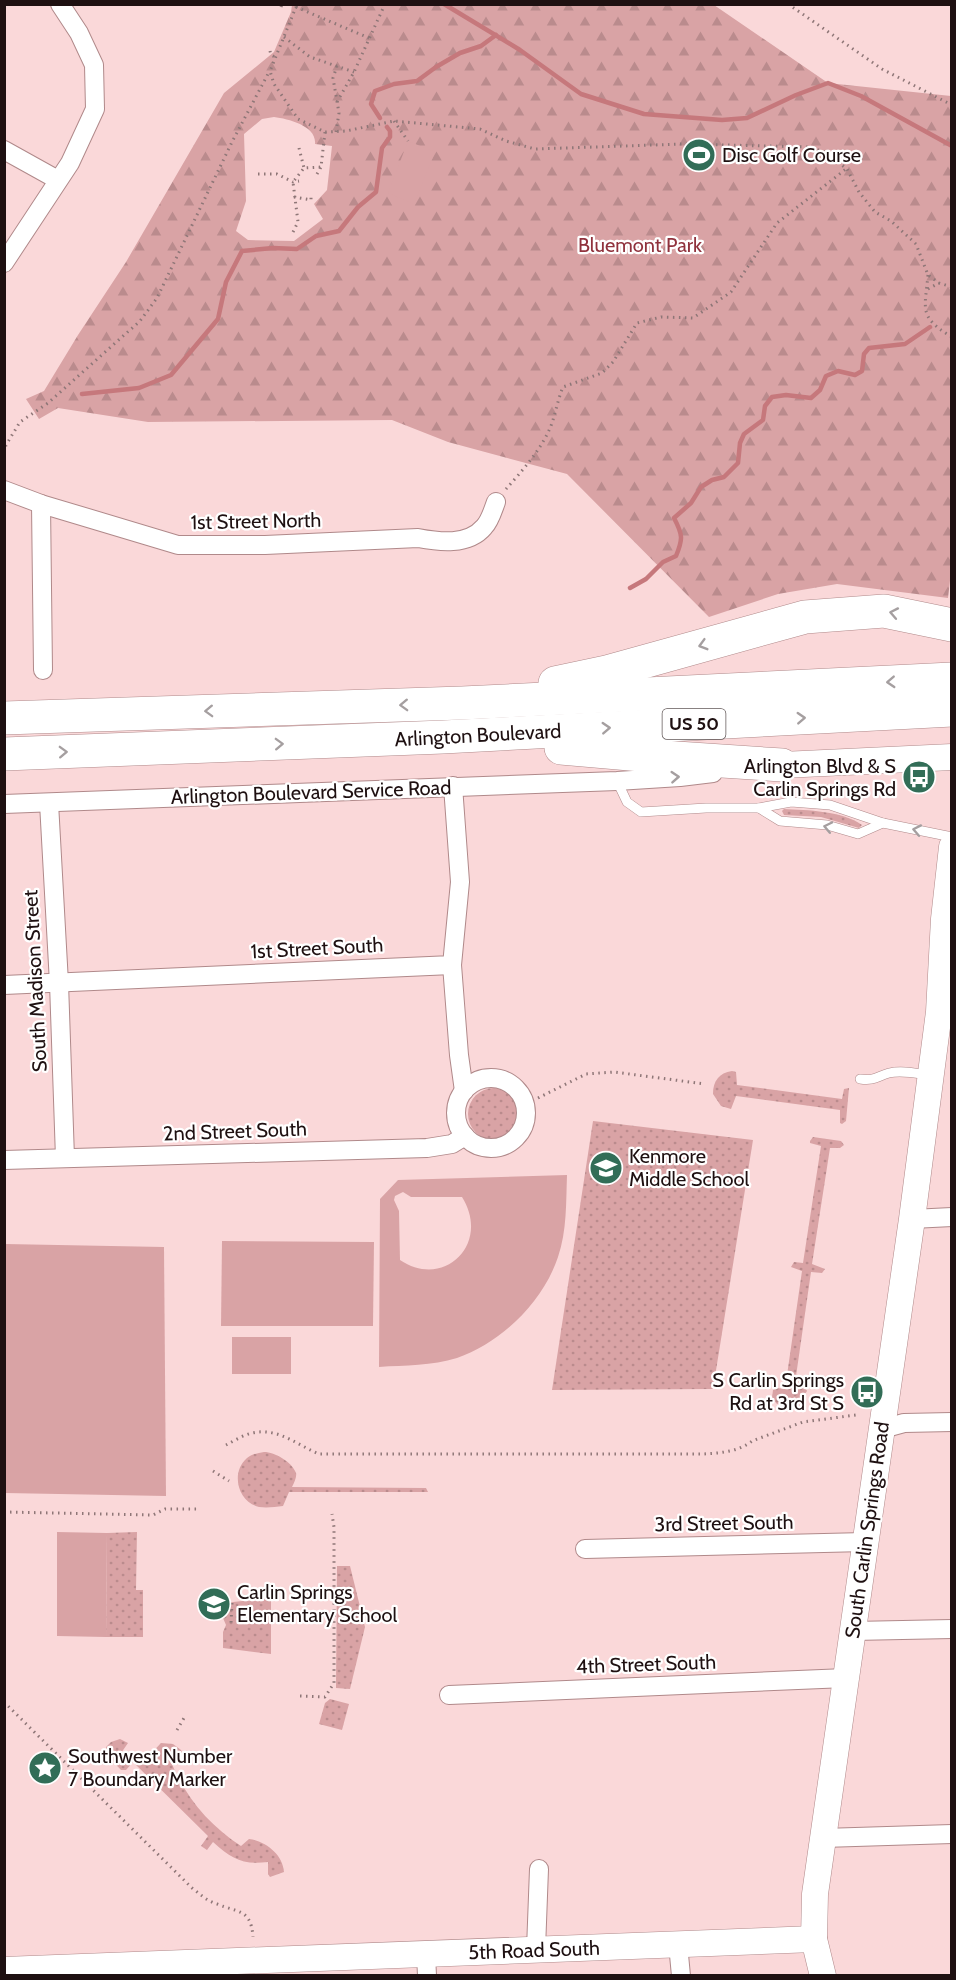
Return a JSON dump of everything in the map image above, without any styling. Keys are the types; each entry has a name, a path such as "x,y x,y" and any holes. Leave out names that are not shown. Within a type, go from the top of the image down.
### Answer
{"highway":[{"path":"462,703 607,672 805,617 885,611 951,624"},
{"name":"Arlington Boulevard","path":"4,718 462,703 949,695"},
{"name":"Arlington Boulevard","path":"4,754 443,737 949,695"},
{"path":"443,737 782,765"}],"main road":[{"name":"Arlington Boulevard Service Road","path":"782,765 951,758"},
{"name":"South Carlin Springs Road","path":"945,1012 944,919 951,847"},
{"name":"South Carlin Springs Road","path":"823,1976 814,1939 815,1894 912,1219 930,1076 945,1012 951,966"},
{"name":"5th Road South","path":"4,1970 95,1971 253,1948 427,1965 536,1949 814,1939"}],"street":[{"path":"4,263 70,163 95,109 94,65 79,33 60,4"},
{"path":"4,150 58,180"},
{"name":"1st Street North","path":"4,490 41,504 178,545 265,546 418,538 442,542 471,538 485,527 496,502"},
{"path":"41,504 43,670"},
{"name":"Arlington Boulevard Service Road","path":"4,804 617,781 680,777 782,765"},
{"path":"453,786 460,882 452,965 464,1091"},
{"name":"South Madison Street","path":"49,803 59,983 65,1158"},
{"name":"1st Street South","path":"4,984 452,965"},
{"path":"487,1078 499,1078 520,1092 526,1103 527,1116 519,1135 504,1146 488,1148 476,1145 465,1136 457,1121 456,1108 464,1091 474,1082 487,1078"},
{"name":"2nd Street South","path":"4,1160 427,1148 452,1144 465,1136"},
{"path":"912,1219 951,1217"},
{"path":"882,1429 904,1423 951,1422"},
{"name":"3rd Street South","path":"585,1549 865,1542"},
{"path":"853,1631 951,1629"},
{"name":"4th Street South","path":"449,1695 846,1678"},
{"path":"823,1839 951,1834"},
{"path":"536,1949 539,1869"},
{"path":"678,1944 681,1976"}],"lane":[{"path":"617,781 627,802 641,812 759,808 791,802 830,805 884,823 951,837"},
{"path":"759,808 780,821 827,825 858,834 884,823"},
{"path":"860,1079 871,1081 889,1073 906,1072 930,1076"}],"path":[{"path":"290,4 369,38"},
{"path":"337,102 354,72 385,4"},
{"path":"788,4 882,69 951,105"},
{"path":"4,452 20,422 48,403 140,321 157,298 232,142 265,83 296,7"},
{"path":"284,37 310,57 354,72"},
{"path":"270,51 271,55 276,57"},
{"path":"336,132 339,113 333,78 337,66"},
{"path":"270,71 274,84 298,118 325,132 379,126 394,121 480,129 506,141 534,149 683,144 810,147 825,152 847,169 859,192 875,212 891,221 916,244 928,275 925,309 932,323 951,337"},
{"path":"394,121 408,141"},
{"path":"317,174 321,167 325,132"},
{"path":"299,148 304,168"},
{"path":"293,232 298,222 293,182 304,168 321,167"},
{"path":"496,502 547,434 553,422 557,401 564,387 602,373 613,362 637,323 661,316 693,318 731,292 777,223 847,169"},
{"path":"258,174 277,174 293,182 299,181"},
{"path":"294,197 311,200 311,196"},
{"path":"928,275 939,283 951,287"},
{"path":"928,289 939,283"},
{"path":"538,1098 586,1074 614,1072 705,1084"},
{"path":"226,1444 251,1433 266,1431 283,1435 319,1454 703,1454 746,1446 752,1441 802,1422 856,1415"},
{"path":"213,1471 229,1480"},
{"path":"4,1512 153,1515 165,1509 200,1509"},
{"path":"300,1696 325,1697 334,1683 334,1527 332,1514"},
{"path":"232,1603 231,1623 233,1625"},
{"path":"4,1702 192,1888 213,1903 245,1915 251,1923 253,1948"},
{"path":"177,1730 184,1718"}],"green space":[{"name":"Bluemont Park","path":"292,5 714,5 828,83 951,96 952,563 948,598 837,584 778,594 709,617 567,474 448,442 392,420 148,422 58,408 39,419 26,399 44,391 126,262 224,93 274,52","holes":["274,117 301,124 312,132 315,144 332,146 327,190 314,204 323,219 294,241 248,240 236,231 246,201 244,134 262,119"]},
{"path":"408,141 435,152 414,204 388,193"},
{"path":"784,809 835,814 862,825 859,828 821,817 784,815 782,811"},
{"path":"732,1071 736,1072 737,1085 842,1099 844,1089 849,1088 846,1121 840,1123 840,1110 736,1096 731,1109 721,1106 713,1094 714,1085 720,1076"},
{"path":"494,1088 504,1090 512,1096 518,1104 520,1114 518,1124 512,1132 504,1138 494,1140 484,1138 476,1132 470,1124 468,1114 470,1104 476,1096 484,1090"},
{"path":"593,1121 753,1140 713,1389 552,1390"},
{"path":"813,1137 841,1141 844,1145 840,1148 830,1148 812,1264 825,1269 822,1273 811,1272 795,1383 804,1385 807,1391 802,1398 777,1404 772,1398 773,1390 785,1389 802,1271 791,1267 794,1262 803,1263 821,1146 810,1143"},
{"path":"567,1175 565,1227 558,1257 542,1290 531,1305 505,1331 474,1351 448,1361 379,1367 380,1199 398,1180","holes":["403,1192 411,1197 462,1197 470,1214 471,1230 467,1245 459,1257 447,1265 433,1269 417,1268 400,1260 399,1211 394,1200 395,1196"]},
{"path":"222,1241 374,1242 373,1326 221,1326"},
{"path":"5,1244 164,1247 166,1496 5,1493"},
{"path":"232,1337 291,1337 291,1374 232,1374"},
{"path":"264,1452 278,1456 291,1465 296,1475 292,1487 426,1488 428,1492 289,1492 283,1506 259,1507 252,1504 241,1493 238,1479 242,1464 247,1458"},
{"path":"57,1532 107,1533 106,1637 57,1636"},
{"path":"137,1532 136,1590 143,1590 143,1637 106,1637 107,1533"},
{"path":"337,1566 350,1566 365,1627 350,1689 336,1688"},
{"path":"271,1598 271,1654 223,1648 223,1632 226,1625 223,1618 224,1603"},
{"path":"330,1699 349,1704 342,1730 319,1724 325,1703"},
{"path":"120,1739 128,1743 119,1756 146,1759 161,1743 173,1744 181,1750 185,1758 171,1762 191,1799 200,1810 229,1838 241,1846 249,1839 267,1846 277,1854 284,1872 270,1877 268,1862 251,1863 238,1859 213,1842 207,1850 201,1846 208,1836 133,1762 126,1770 121,1770 107,1755 106,1747 111,1742"}],"waterway":[{"path":"444,4 520,50 581,94 644,114 722,120 747,118 828,83 861,96 952,146"},
{"path":"380,118 371,104 375,91 394,84 417,81 460,53 481,46 496,35"},
{"path":"82,394 139,388 171,375 218,319 226,282 242,251 273,248 297,249 316,236 339,231 358,207 376,192 382,148 390,137 387,127"},
{"path":"630,588 646,579 663,562 676,556 681,537 674,518 691,503 701,487 712,480 724,477 738,463 740,443 744,434 763,420 765,406 772,397 786,395 811,398 820,390 826,376 838,371 855,375 862,371 864,354 869,348 905,344 930,327"}],"place":[{"name":"Disc Golf Course","path":"699,155"},
{"name":"Arlington Blvd & S Carlin Springs Rd","path":"919,777"},
{"name":"Kenmore Middle School","path":"606,1168"},
{"name":"S Carlin Springs Rd at 3rd St S","path":"867,1392"},
{"name":"Carlin Springs Elementary School","path":"214,1604"},
{"name":"Southwest Number 7 Boundary Marker","path":"45,1768"}]}
